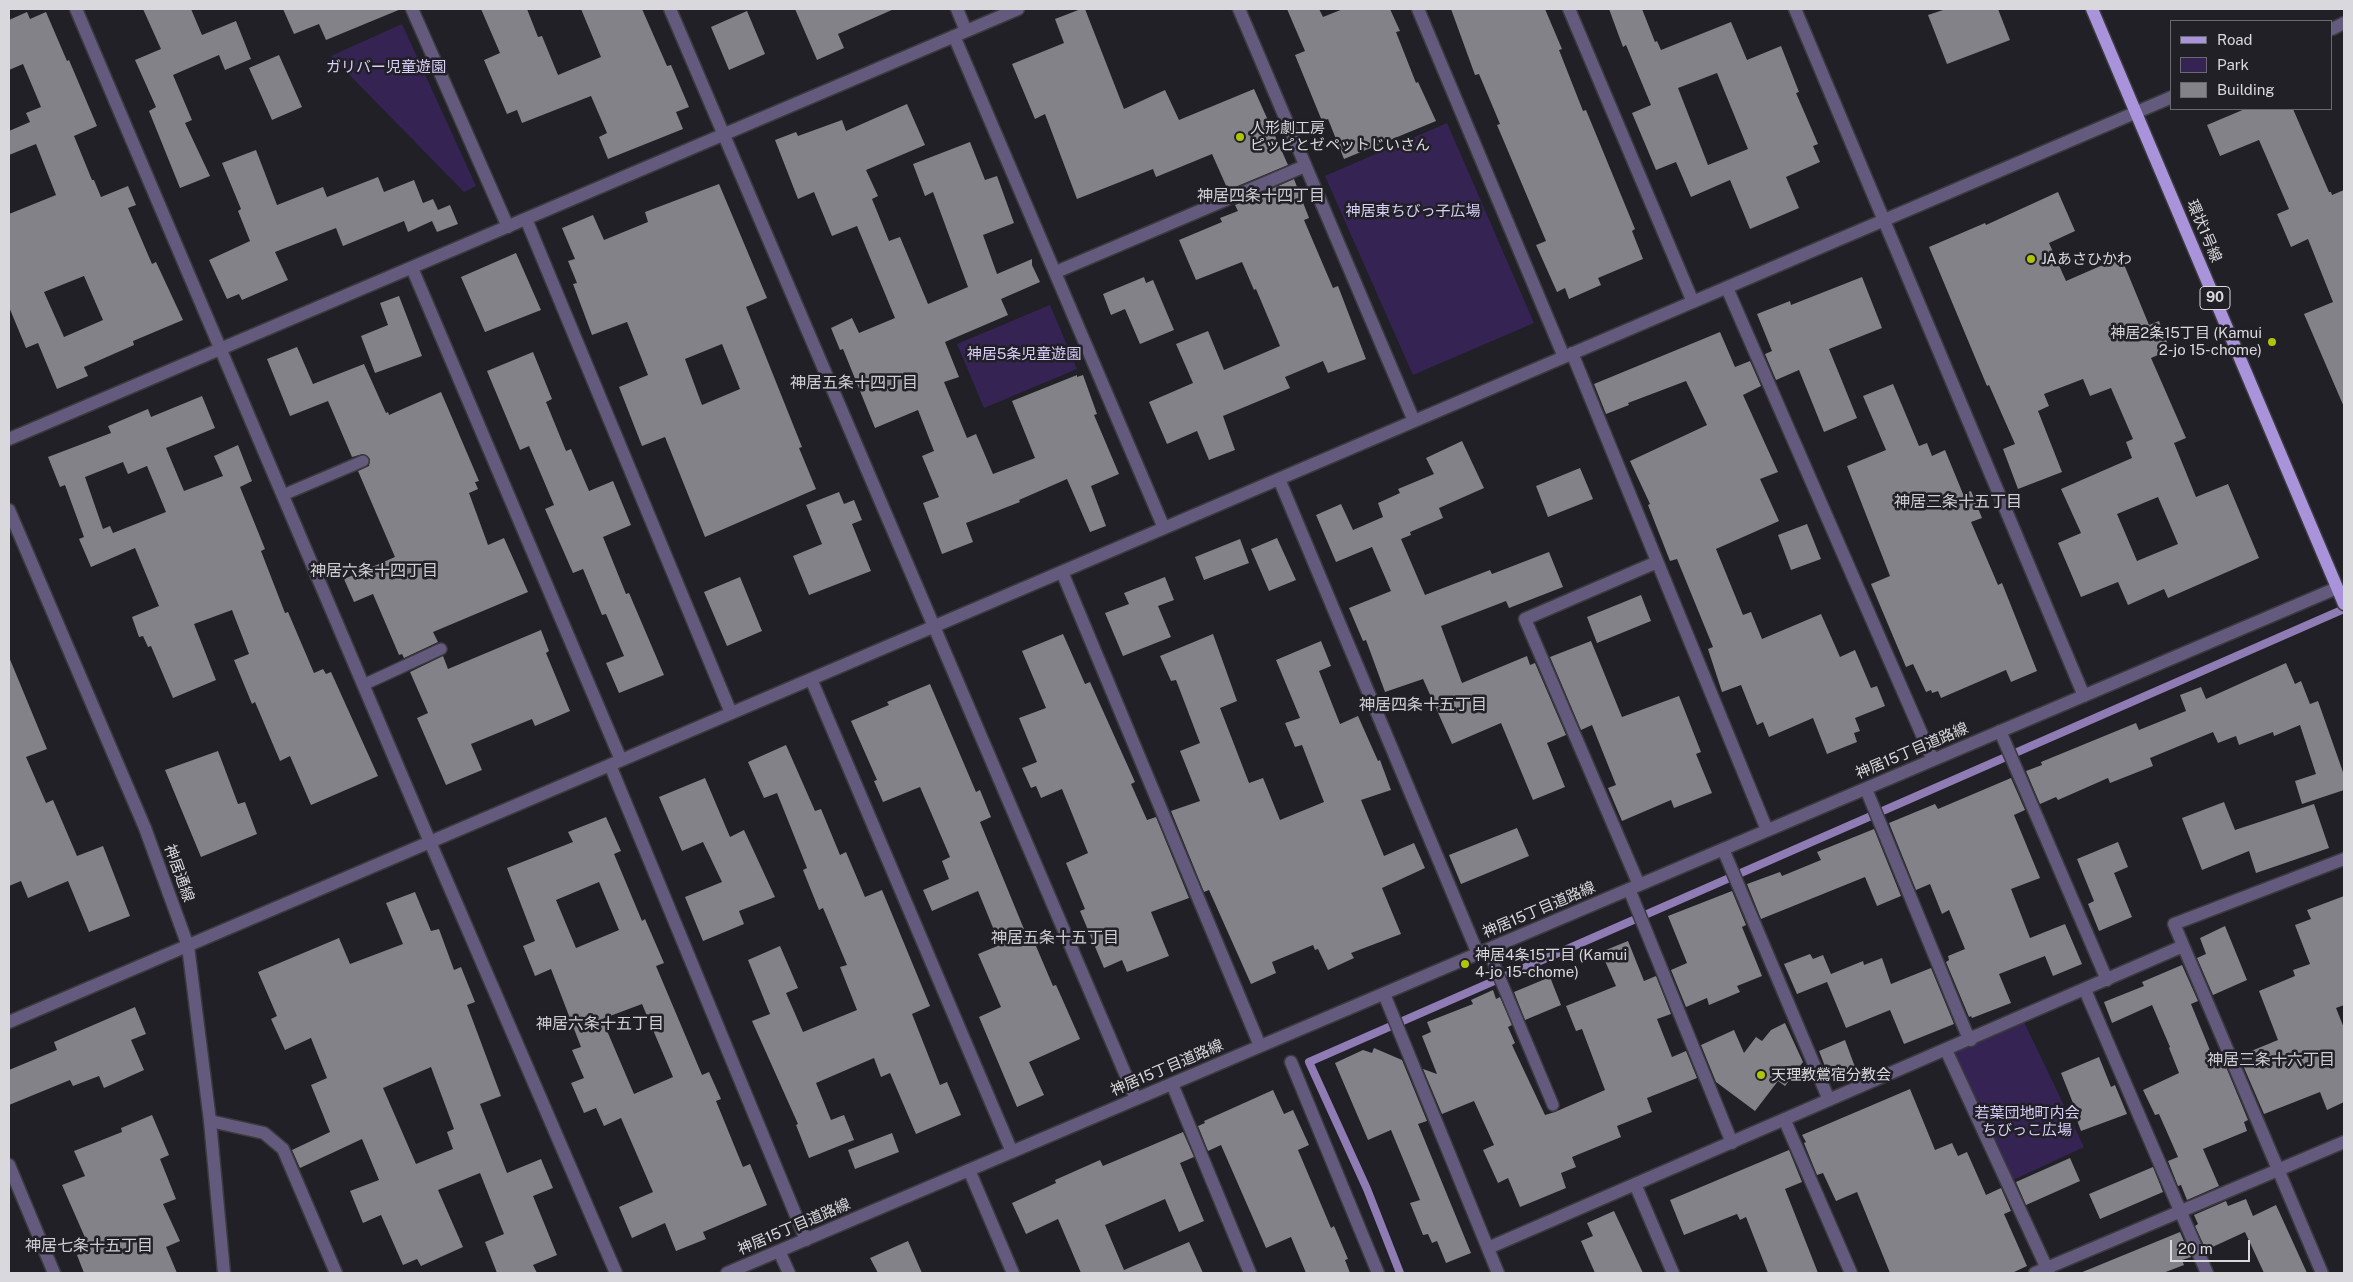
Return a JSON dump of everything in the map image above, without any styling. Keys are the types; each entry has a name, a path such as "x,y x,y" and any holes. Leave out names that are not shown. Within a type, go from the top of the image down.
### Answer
{"main road":[{"name":"環状1号線","path":"2092,9 2344,604"}],"street":[{"path":"76,9 430,842 616,1273"},
{"path":"412,9 508,227"},
{"path":"670,9 1136,1099"},
{"path":"957,9 966,31"},
{"path":"9,439 1018,9"},
{"path":"1238,9 1414,421"},
{"path":"1418,9 1657,562 1767,830"},
{"path":"1568,9 1693,302"},
{"path":"1795,9 2084,696"},
{"path":"954,36 1164,528"},
{"path":"9,1022 2170,98"},
{"path":"1056,272 1306,166"},
{"path":"526,219 731,714"},
{"path":"412,268 615,763 806,1240"},
{"path":"1727,288 1933,760"},
{"path":"1279,479 1483,952"},
{"name":"神居通線","path":"9,510 145,828 188,946 210,1121 224,1273"},
{"path":"1657,562 1525,619 1634,887 1732,1142"},
{"path":"1062,572 1260,1046"},
{"name":"神居15丁目道路線","path":"727,1273 2337,588"},
{"path":"812,679 1012,1152"},
{"path":"2000,731 2107,980"},
{"path":"1866,789 1966,1032 1971,1040"},
{"path":"1724,849 1829,1100"},
{"path":"2322,1273 2174,924 2344,860"},
{"path":"1488,1248 1732,1142 1785,1121 1829,1100 1971,1040 2183,946"},
{"path":"2085,990 2207,1273"},
{"path":"1384,994 1498,1273"},
{"path":"1946,1050 2048,1270"},
{"path":"1291,1062 1378,1273"},
{"path":"1172,1084 1250,1273"},
{"path":"210,1121 264,1133 283,1149 336,1273"},
{"path":"1785,1121 1851,1273"},
{"path":"2034,1273 2048,1270 2344,1142"},
{"path":"9,1165 54,1273"},
{"path":"969,1170 1013,1273"},
{"path":"1634,1184 1674,1273"},
{"path":"779,1251 789,1273"}],"lane":[{"path":"283,495 363,461"},
{"path":"363,685 441,650"},
{"path":"1483,952 1553,1105"}],"green space":[{"name":"ガリバー児童遊園","path":"402,24 476,186 464,192 331,56"},
{"name":"神居東ちびっ子広場","path":"1447,123 1534,323 1413,375 1325,176"},
{"name":"神居5条児童遊園","path":"1050,305 1077,369 984,408 957,344"},
{"name":"若葉団地町内会 ちびっこ広場","path":"2022,1018 2084,1147 2011,1181 1951,1054"}],"building":[{"path":"143,9 191,9 202,35 236,21 251,59 225,70 219,55 173,75 192,120 185,123 210,176 180,188 149,111 156,107 135,60 161,49"},
{"path":"283,9 401,9 326,40 319,24 294,34"},
{"path":"481,9 527,9 538,37 542,36 558,75 601,57 581,9 642,9 667,66 671,65 689,107 676,112 683,129 608,159 599,137 607,133 591,96 522,123 517,110 507,114 484,60 500,53"},
{"path":"795,9 894,9 838,34 844,48 817,60"},
{"path":"1085,9 1124,109 1165,90 1179,120 1254,89 1288,165 1228,190 1212,154 1156,177 1153,169 1077,199 1045,114 1035,119 1012,64 1064,43 1055,19"},
{"path":"1287,9 1319,9 1323,17 1343,9 1390,9 1400,31 1396,32 1416,83 1418,82 1436,121 1344,159 1328,119 1322,121 1295,55 1305,51"},
{"path":"1451,9 1545,9 1562,49 1559,50 1583,111 1586,110 1635,229 1632,231 1643,259 1598,278 1601,285 1569,299 1565,288 1557,292 1536,245 1546,241 1497,125 1500,124 1479,74 1475,75"},
{"path":"1609,9 1642,9 1655,42 1657,41 1661,50 1731,22 1747,60 1781,46 1799,92 1796,93 1818,144 1813,146 1820,162 1786,177 1799,208 1750,229 1730,180 1691,197 1676,162 1656,170 1632,113 1651,105 1626,45 1623,47","holes":["1717,73 1748,149 1708,165 1678,88"]},
{"path":"1946,9 1998,9 2010,40 1947,64 1928,15"},
{"path":"747,11 765,54 729,70 711,27"},
{"path":"27,12 30,19 46,12 97,126 74,136 92,180 94,180 101,197 128,186 136,205 128,208 152,264 156,262 183,320 133,341 134,345 84,367 88,376 57,389 38,343 26,348 9,307 9,214 56,195 36,144 9,155 9,131 30,122 26,113 41,107 23,64 9,70 9,20","holes":["84,276 103,320 64,337 44,292"]},
{"path":"279,55 302,107 272,120 249,68"},
{"path":"907,104 925,145 866,170 878,196 872,199 889,241 900,237 928,304 968,287 933,192 925,196 913,164 970,142 985,180 997,176 1014,223 983,235 997,274 1032,259 1032,265 1040,282 1001,299 1008,315 945,342 959,377 944,382 967,438 976,434 993,474 1035,458 1012,401 1077,375 1077,377 1083,375 1097,414 1094,415 1119,474 1091,486 1106,526 1090,532 1067,479 1019,500 1020,502 966,523 973,542 942,554 923,503 939,497 922,456 934,451 918,410 875,428 843,349 840,350 831,328 852,318 859,333 895,318 857,226 832,236 814,192 798,199 775,140 796,132 798,136 842,120 846,131"},
{"path":"2243,110 2293,110 2329,192 2332,195 2344,190 2344,407 2304,314 2333,302 2308,239 2291,247 2277,214 2289,209 2259,140 2220,156 2207,125"},
{"path":"256,150 277,205 323,187 327,197 378,177 384,192 414,180 423,203 433,199 438,210 450,205 458,224 437,232 432,221 408,232 404,221 343,246 336,228 275,252 288,280 242,300 239,294 227,299 209,260 250,241 238,211 241,209 222,163"},
{"path":"1294,179 1309,218 1304,220 1333,288 1338,286 1366,359 1328,373 1323,361 1285,377 1290,388 1223,416 1235,450 1209,460 1197,431 1167,444 1149,402 1193,383 1176,344 1208,331 1224,370 1280,346 1256,289 1254,290 1242,262 1196,280 1179,240 1222,222 1220,218 1238,211 1235,205"},
{"path":"719,184 767,298 746,307 802,447 799,448 816,489 705,537 665,437 642,446 619,387 648,375 627,322 592,335 573,284 577,283 568,261 575,259 562,228 593,215 604,240 648,222 645,212","holes":["722,344 740,389 702,405 685,359"]},
{"path":"2058,192 2075,231 2049,243 2066,281 2121,257 2149,325 2159,321 2170,350 2151,358 2186,438 2174,443 2196,497 2228,484 2259,558 2168,598 2164,589 2128,605 2118,582 2081,597 2058,543 2081,533 2061,489 2132,458 2126,442 2133,439 2111,388 2090,396 2083,379 2044,394 2049,406 2038,411 2062,472 2018,489 2003,449 2015,444 1989,385 1987,386 1929,247 1985,223 1986,225","holes":["2158,497 2178,544 2137,561 2117,514"]},
{"path":"516,253 541,310 485,332 461,277"},
{"path":"1144,277 1146,283 1153,280 1174,330 1140,344 1125,309 1111,315 1103,294"},
{"path":"1862,277 1882,328 1829,349 1857,418 1824,432 1799,370 1776,380 1765,354 1772,351 1757,314 1790,301 1791,305"},
{"path":"399,296 422,356 375,373 361,336 388,325 380,303"},
{"path":"1720,332 1735,367 1750,361 1761,386 1743,395 1778,472 1760,479 1779,521 1716,549 1743,615 1751,612 1762,639 1821,614 1840,657 1855,650 1871,688 1877,686 1885,706 1855,718 1860,731 1854,733 1857,742 1827,754 1813,718 1769,737 1763,722 1757,725 1741,685 1722,692 1708,649 1713,647 1677,559 1670,561 1648,505 1650,504 1630,461 1707,425 1686,381 1628,403 1629,405 1606,414 1594,384"},
{"path":"297,347 313,384 364,364 386,413 388,412 389,415 441,392 479,481 475,482 478,489 469,493 488,545 504,538 528,592 433,632 438,642 404,658 402,654 399,655 373,594 354,602 344,579 395,557 358,471 369,466 370,459 363,454 352,457 328,401 290,416 267,359"},
{"path":"533,352 552,399 546,402 566,451 571,449 589,491 613,481 631,525 603,537 626,594 629,593 664,675 619,693 606,663 624,656 606,614 602,615 583,569 573,573 545,509 554,505 529,446 520,450 487,371"},
{"path":"1893,384 1919,446 1927,443 1932,456 1945,450 1963,494 1971,491 1982,518 1971,522 1998,585 2002,583 2037,671 2011,682 2006,670 1941,698 1938,691 1932,693 1931,690 1926,692 1913,664 1906,667 1871,584 1890,576 1847,466 1886,450 1863,396"},
{"path":"202,396 215,428 166,448 184,491 223,476 214,456 238,445 252,481 240,487 265,549 261,551 285,613 288,612 314,673 323,669 326,674 331,672 378,776 311,805 290,756 280,761 255,702 252,704 234,660 249,654 232,610 194,624 216,680 173,698 151,646 148,647 143,636 139,637 132,617 159,606 135,548 91,567 79,539 84,537 65,485 60,487 48,457 111,433 108,426 148,409 151,417","holes":["123,462 128,474 147,466 166,512 113,533 110,526 103,529 85,477"]},
{"path":"1462,441 1484,488 1439,508 1443,518 1410,532 1411,535 1401,539 1425,595 1490,570 1492,574 1549,552 1563,587 1509,608 1506,601 1441,626 1462,683 1527,656 1530,665 1535,663 1566,735 1547,743 1565,787 1533,800 1501,723 1452,744 1423,679 1385,692 1366,640 1363,641 1349,608 1391,591 1372,547 1336,562 1316,515 1341,504 1353,530 1383,517 1378,503 1400,493 1398,489 1434,474 1426,458"},
{"path":"1580,468 1593,499 1548,517 1536,486"},
{"path":"839,492 844,504 854,500 862,520 852,524 871,571 809,595 793,556 822,544 806,505"},
{"path":"1807,524 1821,559 1791,570 1778,535"},
{"path":"1277,538 1296,580 1269,591 1251,549"},
{"path":"1240,539 1249,563 1204,580 1195,557"},
{"path":"740,577 762,631 727,646 704,592"},
{"path":"1165,577 1174,600 1158,606 1171,637 1123,656 1105,613 1129,604 1124,593"},
{"path":"1641,595 1651,621 1597,643 1587,617"},
{"path":"541,630 549,651 546,653 570,711 535,726 532,719 471,744 482,770 446,785 417,718 428,713 410,672 443,656 448,669"},
{"path":"1063,634 1085,684 1090,682 1135,782 1131,784 1147,820 1156,817 1189,898 1151,912 1169,956 1127,972 1122,960 1104,968 1080,911 1085,909 1066,863 1088,853 1062,789 1041,798 1036,786 1031,788 1022,768 1037,762 1019,718 1046,708 1022,651"},
{"path":"1213,634 1237,701 1220,708 1249,783 1263,778 1280,820 1324,802 1302,745 1295,747 1285,723 1300,718 1276,660 1321,641 1331,666 1319,671 1340,724 1358,716 1378,761 1380,760 1391,790 1361,800 1384,856 1414,843 1425,868 1382,888 1401,934 1351,953 1354,958 1328,970 1318,949 1315,950 1313,945 1272,962 1276,973 1251,984 1209,890 1204,892 1171,811 1200,801 1180,751 1200,743 1176,680 1171,681 1160,656"},
{"path":"1591,641 1622,717 1679,696 1701,752 1696,754 1712,793 1674,808 1671,800 1622,821 1608,788 1616,785 1592,725 1581,730 1550,657"},
{"path":"9,657 47,749 26,757 46,803 53,800 77,856 103,846 130,916 89,932 68,881 28,898 21,881 9,886"},
{"path":"2286,663 2295,684 2301,681 2310,704 2318,701 2344,775 2344,790 2302,804 2295,781 2316,774 2300,725 2274,736 2273,732 2239,745 2236,736 2218,743 2213,732 2150,758 2153,766 2110,783 2108,778 2058,800 2056,797 2040,804 2026,771 2042,765 2041,762 2136,723 2139,730 2186,711 2180,695 2201,687 2206,699"},
{"path":"930,684 976,792 980,790 991,817 980,822 1026,934 1030,932 1053,986 1056,985 1080,1039 1029,1062 1044,1095 1017,1107 979,1017 1001,1007 978,954 1000,945 978,891 932,911 923,890 949,879 942,861 950,857 920,787 883,802 874,781 877,780 851,721 889,705 887,702"},
{"path":"786,745 815,811 821,809 840,855 846,852 865,897 882,890 930,1006 912,1014 940,1085 947,1082 961,1115 916,1134 890,1073 881,1077 874,1058 816,1083 831,1120 844,1115 854,1140 809,1158 796,1125 798,1124 752,1021 770,1014 748,960 780,946 798,988 786,993 803,1032 857,1010 840,967 847,965 823,908 819,910 803,870 807,868 777,793 764,798 748,762"},
{"path":"218,751 238,804 245,802 257,834 201,857 165,770"},
{"path":"705,778 730,837 744,830 775,897 739,911 744,924 703,941 685,897 722,882 703,842 682,851 659,797"},
{"path":"2011,778 2025,810 2014,815 2040,878 2011,889 2030,938 2065,924 2082,964 2053,976 2045,956 1999,974 2011,1003 1972,1018 1971,1016 1969,1017 1946,962 1949,960 1948,956 1965,949 1949,910 1942,914 1930,884 1916,890 1889,823 1935,804 1938,809"},
{"path":"2224,802 2235,830 2314,804 2329,848 2256,873 2249,851 2202,870 2182,818"},
{"path":"606,817 621,851 614,854 642,921 645,919 664,963 656,966 702,1075 709,1072 721,1099 716,1101 743,1167 750,1164 767,1205 703,1232 706,1239 676,1251 665,1223 632,1238 619,1207 653,1192 621,1118 604,1126 596,1108 584,1113 571,1083 584,1078 572,1050 581,1047 551,969 535,976 523,946 535,941 507,868 573,842 568,832","holes":["599,882 619,930 576,948 556,900","642,1004 673,1077 634,1094 602,1019"]},
{"path":"1517,828 1529,856 1461,884 1449,855"},
{"path":"1874,829 1901,896 1877,906 1865,877 1761,919 1747,884 1780,872 1782,876 1821,860 1817,852"},
{"path":"2118,842 2128,867 2114,873 2132,917 2099,931 2088,904 2094,901 2077,859"},
{"path":"1732,891 1746,925 1742,927 1762,976 1737,986 1740,992 1709,1005 1707,998 1686,1007 1671,970 1687,963 1668,916"},
{"path":"415,892 431,931 439,929 454,970 461,967 475,1002 467,1005 501,1096 480,1104 507,1173 541,1159 553,1188 533,1196 557,1255 533,1265 537,1273 497,1273 485,1242 504,1234 480,1173 438,1190 463,1247 421,1266 417,1259 403,1265 381,1215 363,1223 350,1191 379,1180 362,1139 300,1168 292,1150 330,1132 311,1085 327,1078 311,1038 285,1050 271,1019 277,1016 258,972 339,938 350,964 403,944 386,903","holes":["431,1067 454,1129 447,1132 453,1149 416,1164 383,1088"]},
{"path":"2344,896 2344,1005 2336,1008 2344,1028 2344,1102 2327,1110 2320,1092 2264,1114 2239,1056 2278,1040 2259,991 2295,976 2293,970 2310,964 2295,925 2311,919 2307,910"},
{"path":"2225,926 2247,980 2213,995 2197,958 2206,954 2200,938"},
{"path":"1628,941 1644,981 1656,976 1671,1014 1657,1019 1672,1057 1686,1051 1697,1078 1647,1098 1652,1112 1617,1126 1621,1137 1572,1157 1576,1167 1561,1173 1566,1188 1520,1207 1508,1178 1498,1183 1483,1150 1494,1145 1474,1101 1442,1114 1423,1069 1437,1074 1422,1036 1431,1032 1427,1022 1473,1004 1471,1000 1493,990 1496,999 1500,997 1512,1025 1508,1027 1515,1043 1512,1045 1545,1115 1555,1112 1605,1090 1582,1029 1576,1031 1566,1006 1616,986 1601,952"},
{"path":"1810,954 1813,959 1823,955 1831,974 1863,961 1864,965 1882,958 1891,984 1931,968 1954,1024 1904,1044 1890,1010 1846,1028 1827,982 1797,994 1784,964"},
{"path":"2182,965 2198,1001 2191,1004 2216,1065 2224,1062 2248,1120 2244,1122 2247,1131 2203,1149 2219,1186 2187,1200 2181,1185 2178,1186 2168,1161 2178,1157 2159,1114 2155,1115 2143,1090 2179,1073 2170,1047 2152,1005 2112,1023 2104,1002 2144,986 2142,982"},
{"path":"1550,977 1561,1005 1525,1020 1514,992"},
{"path":"135,1007 146,1034 131,1040 144,1070 104,1088 99,1076 73,1086 70,1080 9,1105 9,1070 57,1050 54,1042"},
{"name":"天理教鶯宿分教会","path":"1785,1023 1803,1062 1785,1086 1778,1081 1755,1111 1716,1082 1701,1045 1734,1030 1744,1053 1756,1037 1762,1041 1771,1030"},
{"path":"1845,1040 1855,1067 1830,1079 1819,1051"},
{"path":"1374,1048 1402,1060 1427,1121 1418,1124 1471,1253 1446,1263 1437,1241 1432,1243 1428,1234 1423,1235 1410,1203 1420,1200 1391,1130 1368,1140 1335,1063 1363,1050 1372,1053"},
{"path":"2099,1057 2111,1087 2115,1085 2127,1114 2081,1131 2071,1104 2073,1103 2061,1073"},
{"path":"1910,1089 1935,1150 1952,1143 1958,1156 1967,1152 1986,1195 2001,1188 2011,1211 2004,1214 2027,1266 2012,1273 1890,1273 1857,1192 1836,1201 1823,1173 1817,1175 1802,1135"},
{"path":"1273,1090 1284,1114 1293,1110 1309,1145 1298,1150 1331,1228 1334,1226 1348,1259 1345,1260 1350,1273 1306,1273 1291,1237 1266,1248 1221,1145 1208,1151 1198,1126 1205,1123 1204,1121"},
{"path":"152,1115 169,1155 160,1159 176,1199 163,1204 180,1241 166,1247 177,1273 84,1273 77,1255 90,1249 62,1185 85,1176 74,1151 122,1132 121,1128"},
{"path":"1183,1132 1194,1157 1180,1163 1204,1221 1179,1232 1165,1199 1105,1225 1124,1270 1189,1242 1203,1273 1081,1273 1058,1219 1026,1234 1012,1203 1056,1183 1055,1180 1100,1160 1103,1166"},
{"path":"892,1133 899,1152 855,1169 848,1150"},
{"path":"1789,1150 1802,1182 1785,1189 1818,1273 1768,1273 1746,1217 1740,1220 1737,1214 1684,1235 1670,1200"},
{"path":"2070,1158 2080,1181 2026,1205 2016,1182"},
{"path":"2153,1167 2163,1192 2100,1219 2089,1194"},
{"path":"2246,1199 2253,1216 2276,1205 2307,1273 2264,1273 2245,1232 2206,1250 2195,1226 2198,1224 2194,1215 2226,1201 2228,1206"},
{"path":"1614,1211 1643,1273 1595,1273 1581,1241 1593,1236 1587,1223"},
{"path":"2180,1232 2191,1257 2182,1260 2184,1265 2163,1273 2080,1273"},
{"path":"908,1241 922,1273 878,1273 870,1258"}],"waterway":[{"path":"1400,1273 1367,1189 1309,1062 2344,609"}],"place":[{"name":"人形劇工房 ピッピとゼペットじいさん","path":"1240,137"},
{"name":"JAあさひかわ","path":"2031,259"},
{"name":"神居2条15丁目 (Kamui 2-jo 15-chome)","path":"2272,342"},
{"name":"神居4条15丁目 (Kamui 4-jo 15-chome)","path":"1465,964"},
{"name":"天理教鶯宿分教会","path":"1761,1075"}],"district":[{"name":"神居四条十四丁目","path":"1261,196"},
{"name":"神居五条十四丁目","path":"854,383"},
{"name":"神居三条十五丁目","path":"1958,502"},
{"name":"神居六条十四丁目","path":"374,571"},
{"name":"神居四条十五丁目","path":"1423,705"},
{"name":"神居五条十五丁目","path":"1055,938"},
{"name":"神居六条十五丁目","path":"600,1024"},
{"name":"神居三条十六丁目","path":"2271,1060"},
{"name":"神居七条十五丁目","path":"89,1246"}]}
